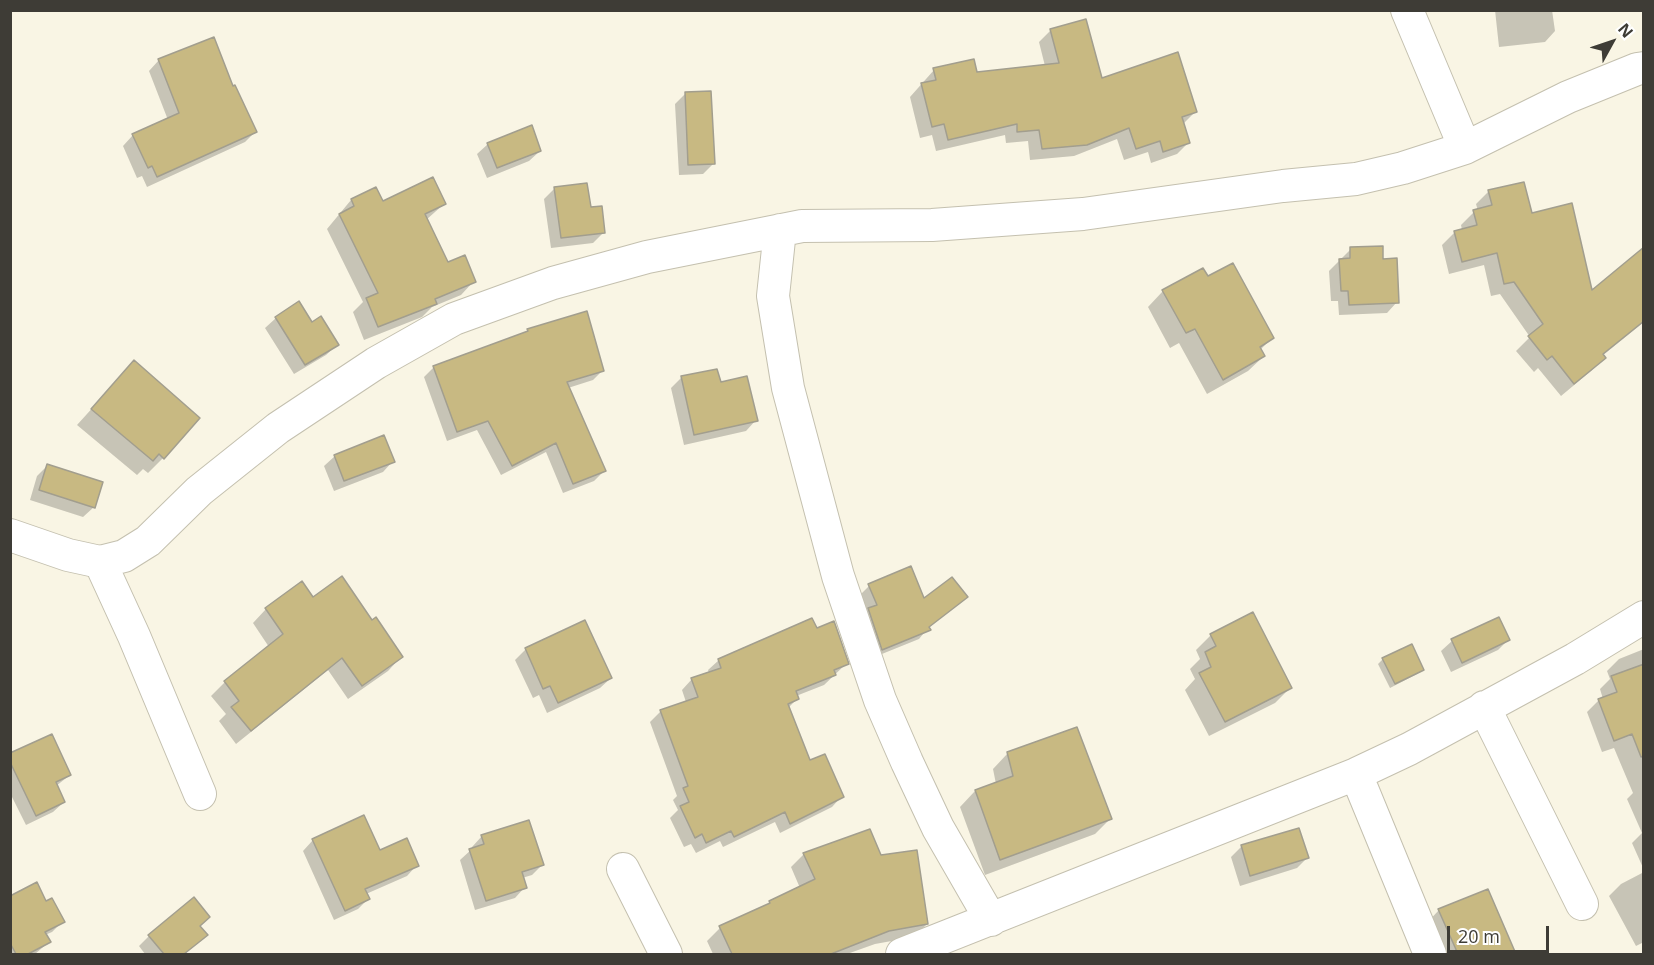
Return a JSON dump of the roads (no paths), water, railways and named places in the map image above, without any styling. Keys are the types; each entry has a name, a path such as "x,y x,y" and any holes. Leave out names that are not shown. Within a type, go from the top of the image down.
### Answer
{"street":[{"path":"1407,10 1465,147"},
{"path":"10,535 68,555 100,562 124,556 148,541 199,491 278,428 376,363 454,319 553,283 647,257 802,225 932,225 1083,213 1283,186 1356,179 1403,168 1465,147 1568,97 1644,68"},
{"path":"780,230 773,296 788,388 838,576 880,700 907,762 958,866 991,920"},
{"path":"100,562 134,636 200,794"},
{"path":"902,954 1356,774 1409,749 1575,659 1644,618"},
{"path":"1484,707 1582,904"},
{"path":"1356,774 1430,954"},
{"path":"623,869 666,954"}]}
